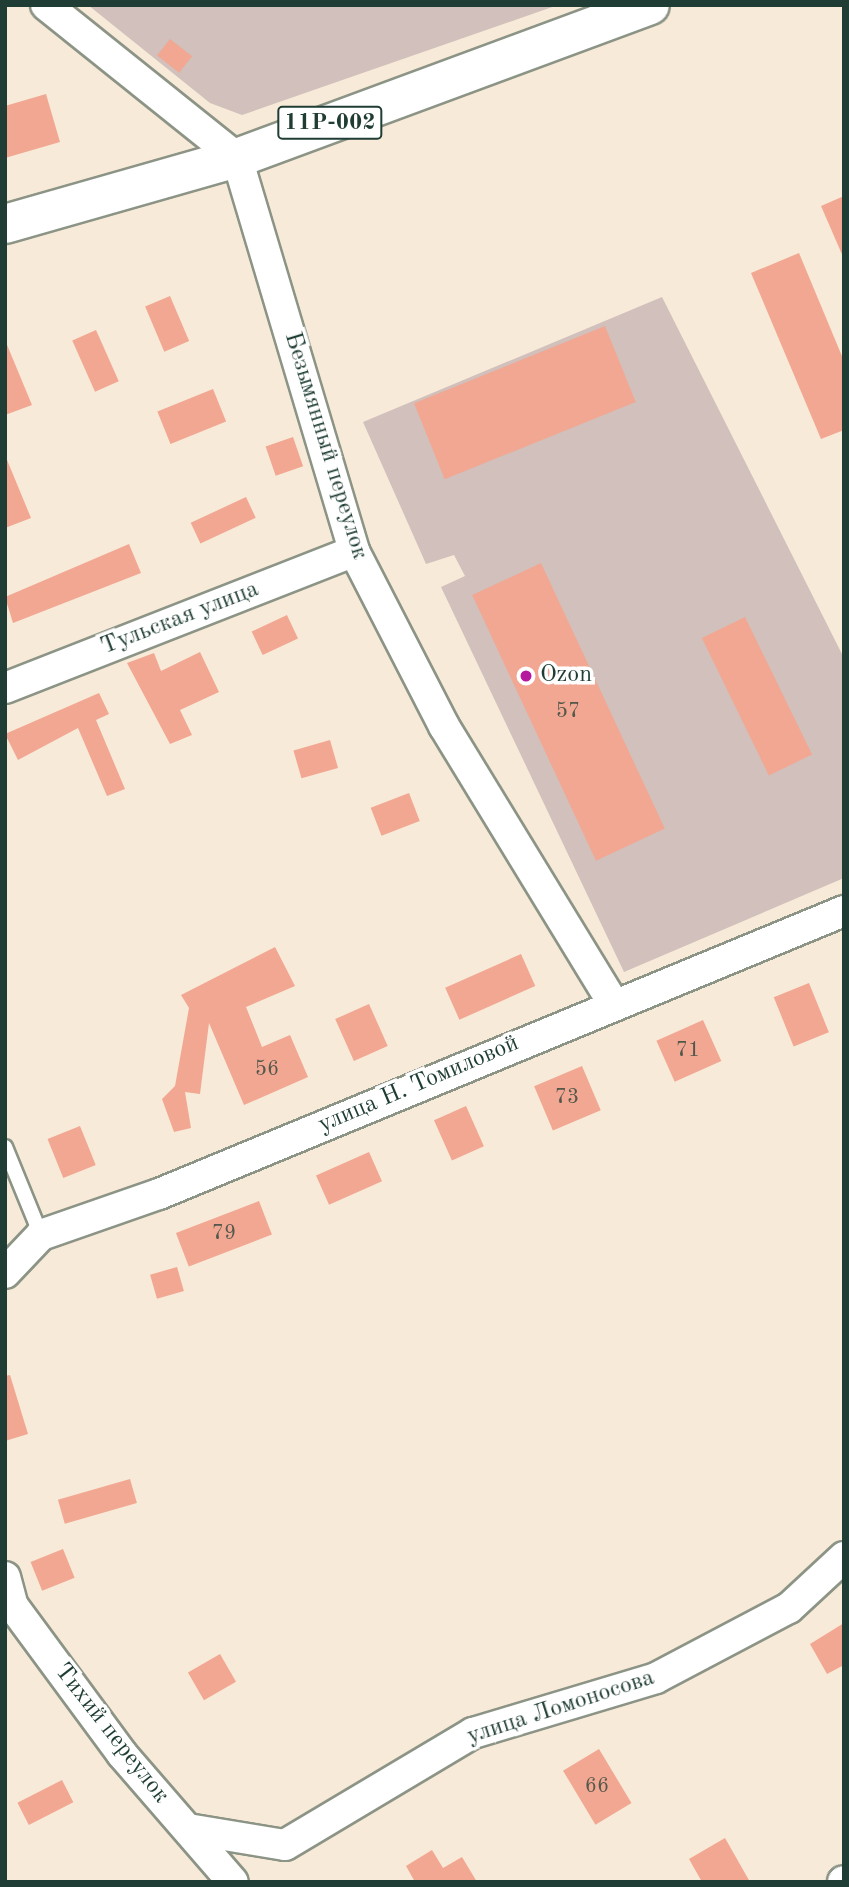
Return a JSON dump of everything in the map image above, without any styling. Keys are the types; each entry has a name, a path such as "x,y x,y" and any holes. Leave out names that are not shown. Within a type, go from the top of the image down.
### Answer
{"main road":[{"name":"11Р-002","path":"5,224 237,158 650,5"}],"street":[{"path":"46,5 237,158"},
{"name":"Безымянный переулок","path":"237,158 354,551 444,726 614,1004"},
{"name":"Тульская улица","path":"5,688 354,551"},
{"name":"улица Н. Томиловой","path":"5,1273 41,1236 159,1194 844,911"},
{"name":"улица Ломоносова","path":"188,1829 285,1845 473,1733 656,1678 789,1608 844,1557"},
{"name":"Тихий переулок","path":"5,1577 13,1606 122,1754 233,1882"}],"lane":[{"path":"5,1147 41,1236"}],"shaded area":[{"path":"88,5 558,5 242,115 210,103"},
{"path":"662,297 844,658 844,878 624,972 441,587 465,576 454,555 426,564 363,422"}],"building":[{"path":"170,39 192,56 179,73 157,56"},
{"path":"46,94 60,142 5,158 5,106"},
{"path":"844,196 844,259 821,206"},
{"path":"799,253 844,361 844,430 821,439 751,273"},
{"path":"170,296 189,341 164,352 145,307"},
{"path":"605,326 636,402 445,479 414,403"},
{"path":"96,330 119,381 95,392 72,341"},
{"path":"5,340 32,405 5,415"},
{"path":"213,389 226,421 170,444 157,411"},
{"path":"293,437 303,466 276,476 266,446"},
{"path":"5,455 31,518 5,528"},
{"path":"246,497 256,518 200,544 191,523"},
{"path":"129,544 141,573 13,623 5,597"},
{"path":"541,563 665,829 596,861 472,595"},
{"path":"287,615 298,639 263,655 252,631"},
{"path":"745,617 812,755 769,776 702,638"},
{"path":"200,652 219,692 180,710 192,735 170,744 127,663 154,653 161,671"},
{"path":"99,693 109,714 96,720 125,789 107,796 78,728 18,760 5,734"},
{"path":"330,740 338,768 301,778 293,750"},
{"path":"409,793 420,821 381,836 371,808"},
{"path":"275,947 295,986 246,1007 262,1047 290,1035 308,1077 244,1105 209,1023 200,1094 185,1092 191,1128 174,1132 162,1099 175,1086 189,1008 181,995"},
{"path":"521,954 535,986 459,1020 445,988"},
{"path":"809,983 829,1032 794,1046 774,997"},
{"path":"369,1004 388,1046 354,1061 335,1019"},
{"path":"703,1020 721,1061 675,1082 656,1041"},
{"path":"582,1066 601,1110 553,1131 534,1086"},
{"path":"466,1106 484,1146 452,1160 434,1120"},
{"path":"80,1126 96,1165 63,1178 48,1139"},
{"path":"369,1152 382,1181 329,1205 316,1176"},
{"path":"259,1201 272,1235 189,1267 176,1233"},
{"path":"177,1267 184,1291 157,1299 150,1275"},
{"path":"10,1375 28,1434 5,1441 5,1376"},
{"path":"130,1479 137,1503 65,1524 58,1500"},
{"path":"63,1549 75,1578 42,1591 31,1562"},
{"path":"844,1623 844,1665 827,1674 810,1644"},
{"path":"220,1654 236,1682 204,1700 188,1672"},
{"path":"599,1749 631,1803 595,1825 563,1771"},
{"path":"62,1780 73,1802 29,1825 17,1803"},
{"path":"725,1838 750,1882 702,1882 689,1859"},
{"path":"432,1850 443,1868 462,1857 477,1882 415,1882 406,1866"}],"place":[{"name":"Ozon","path":"526,676"}]}
